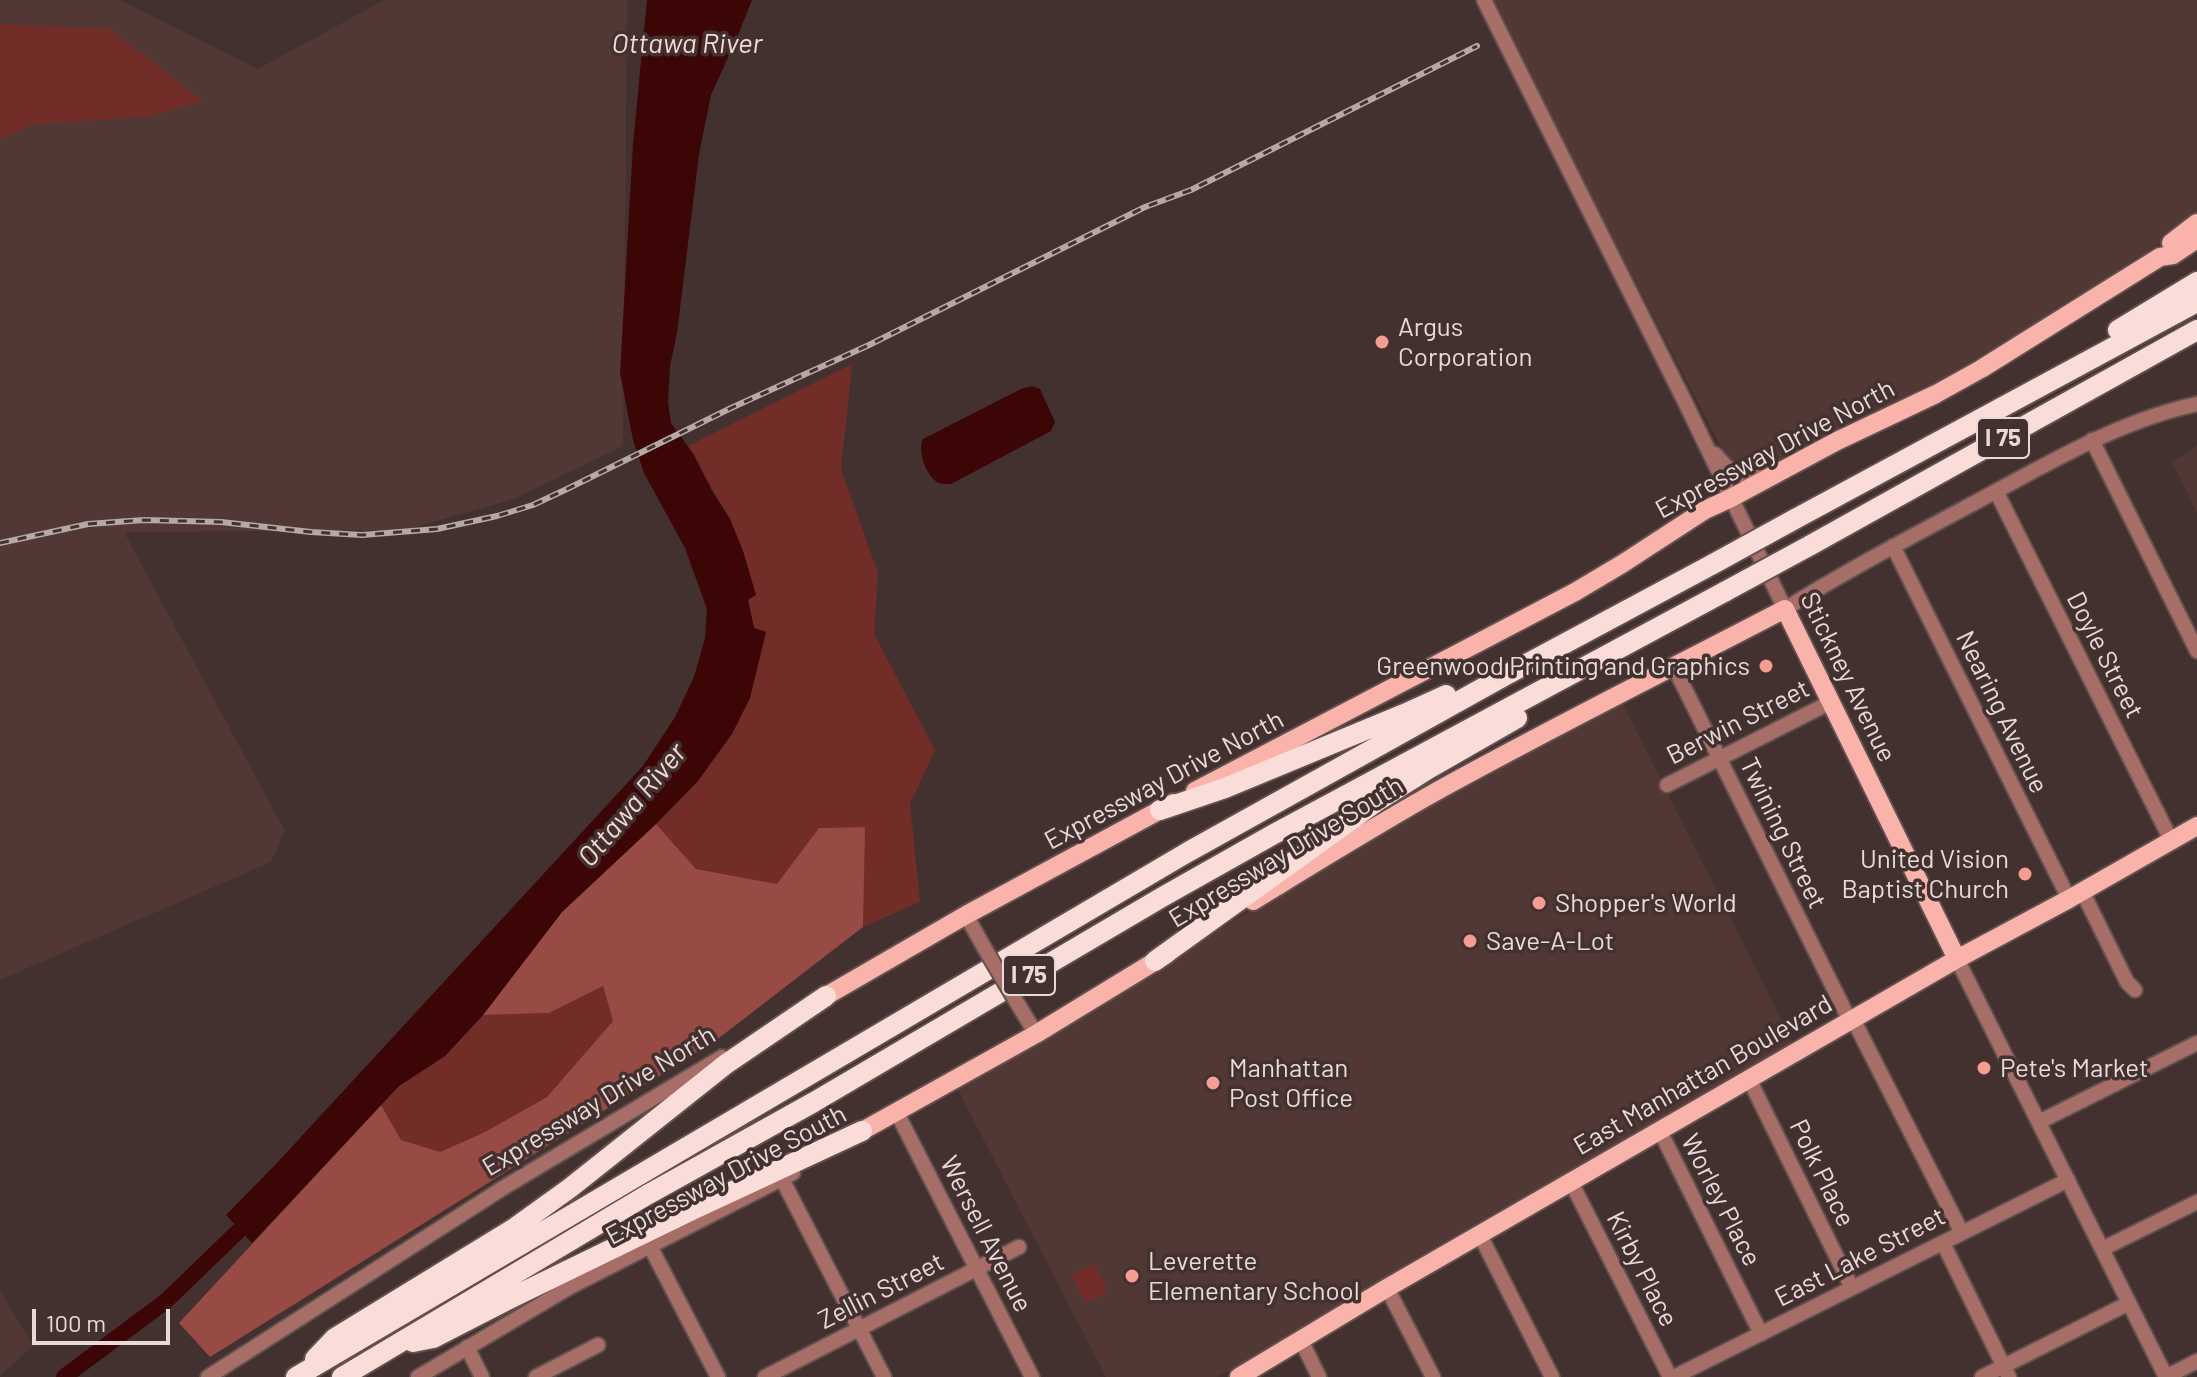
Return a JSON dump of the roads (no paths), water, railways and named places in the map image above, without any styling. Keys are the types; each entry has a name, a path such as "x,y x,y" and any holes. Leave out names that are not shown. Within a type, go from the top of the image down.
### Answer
{"highway":[{"path":"1917,453 2197,282"},
{"name":"I 75","path":"297,1376 1188,852 1553,650 2197,302"},
{"name":"I 75","path":"342,1377 647,1195 814,1102 1164,896 1809,546 2197,330"},
{"path":"1155,961 1395,790 1570,688 1726,591"},
{"path":"1160,810 1298,759 1553,650"},
{"path":"297,1376 335,1338 513,1229 570,1188 726,1064 826,996"},
{"path":"397,1344 433,1338 692,1210 862,1131"}],"main road":[{"name":"Expressway Drive North","path":"2160,257 2163,249 2197,223"},
{"name":"Expressway Drive North","path":"826,996 966,915 1160,810 1575,592 1705,510 2003,356 2160,257 2173,255 2193,241"},
{"name":"Expressway Drive South","path":"862,1131 1036,1034 1407,808 1593,707 1785,609"},
{"name":"Stickney Avenue","path":"1785,609 1957,959"},
{"name":"East Manhattan Boulevard","path":"1239,1377 1387,1288 1957,959 2197,826"}],"street":[{"name":"Stickney Avenue","path":"1484,0 1785,609"},
{"path":"1702,439 1729,470 1751,477 1838,431 1921,401"},
{"name":"Expressway Drive South","path":"1785,609 1893,546 2092,440 2135,421 2197,404"},
{"path":"2092,440 2197,651"},
{"name":"Doyle Street","path":"1996,491 2171,840"},
{"name":"Nearing Avenue","path":"1893,546 2076,895 2127,982 2135,990"},
{"name":"Twining Street","path":"1674,667 1962,1233"},
{"name":"Berwin Street","path":"1667,785 1831,702"},
{"path":"966,915 1036,1034"},
{"name":"Stickney Avenue","path":"1957,959 2166,1377"},
{"name":"Expressway Drive North","path":"208,1377 503,1188 826,996"},
{"path":"2039,1122 2197,1043"},
{"name":"Polk Place","path":"1749,1079 1852,1288"},
{"name":"Wersell Avenue","path":"897,1113 1032,1377"},
{"name":"Expressway Drive South","path":"418,1377 570,1287 782,1179 839,1148 862,1131"},
{"name":"Worley Place","path":"1660,1131 1761,1334"},
{"path":"782,1179 884,1377"},
{"name":"East Lake Street","path":"1672,1377 2068,1180"},
{"name":"Kirby Place","path":"1571,1182 1672,1377"},
{"path":"2102,1249 2197,1202"},
{"path":"1480,1235 1552,1377"},
{"path":"1943,1243 2007,1372"},
{"path":"650,1246 718,1377"},
{"name":"Zellin Street","path":"765,1377 1019,1247"},
{"path":"1387,1288 1433,1377"},
{"path":"1982,1377 2007,1372 2129,1303"},
{"path":"1301,1340 1319,1377"},
{"path":"536,1377 598,1345"},
{"path":"467,1347 482,1377"},
{"path":"2166,1377 2197,1361"}],"water":[{"path":"647,0 752,0 711,95 699,154 677,333 670,366 668,402 671,423 694,455 730,519 756,595 748,600 754,628 766,632 750,698 732,734 698,781 562,912 483,1015 445,1056 399,1086 252,1243 226,1215 643,766 675,717 694,677 705,638 707,609 685,548 644,473 633,440 620,373 633,144"},
{"path":"1032,386 1040,389 1055,422 1051,431 951,484 941,484 933,479 922,456 923,439"}],"waterway":[{"name":"Ottawa River","path":"64,1377 166,1301 255,1215"}],"railway":[{"path":"0,543 88,524 144,520 221,522 362,535 437,529 533,505 731,408 869,345 1145,207 1191,190 1477,46"}],"place":[{"name":"Argus Corporation","path":"1382,342"},
{"name":"Greenwood Printing and Graphics","path":"1766,666"},
{"name":"United Vision Baptist Church","path":"2025,874"},
{"name":"Shopper's World","path":"1539,903"},
{"name":"Save-A-Lot","path":"1470,941"},
{"name":"Pete's Market","path":"1984,1068"},
{"name":"Manhattan Post Office","path":"1213,1083"},
{"name":"Leverette Elementary School","path":"1132,1276"}]}
